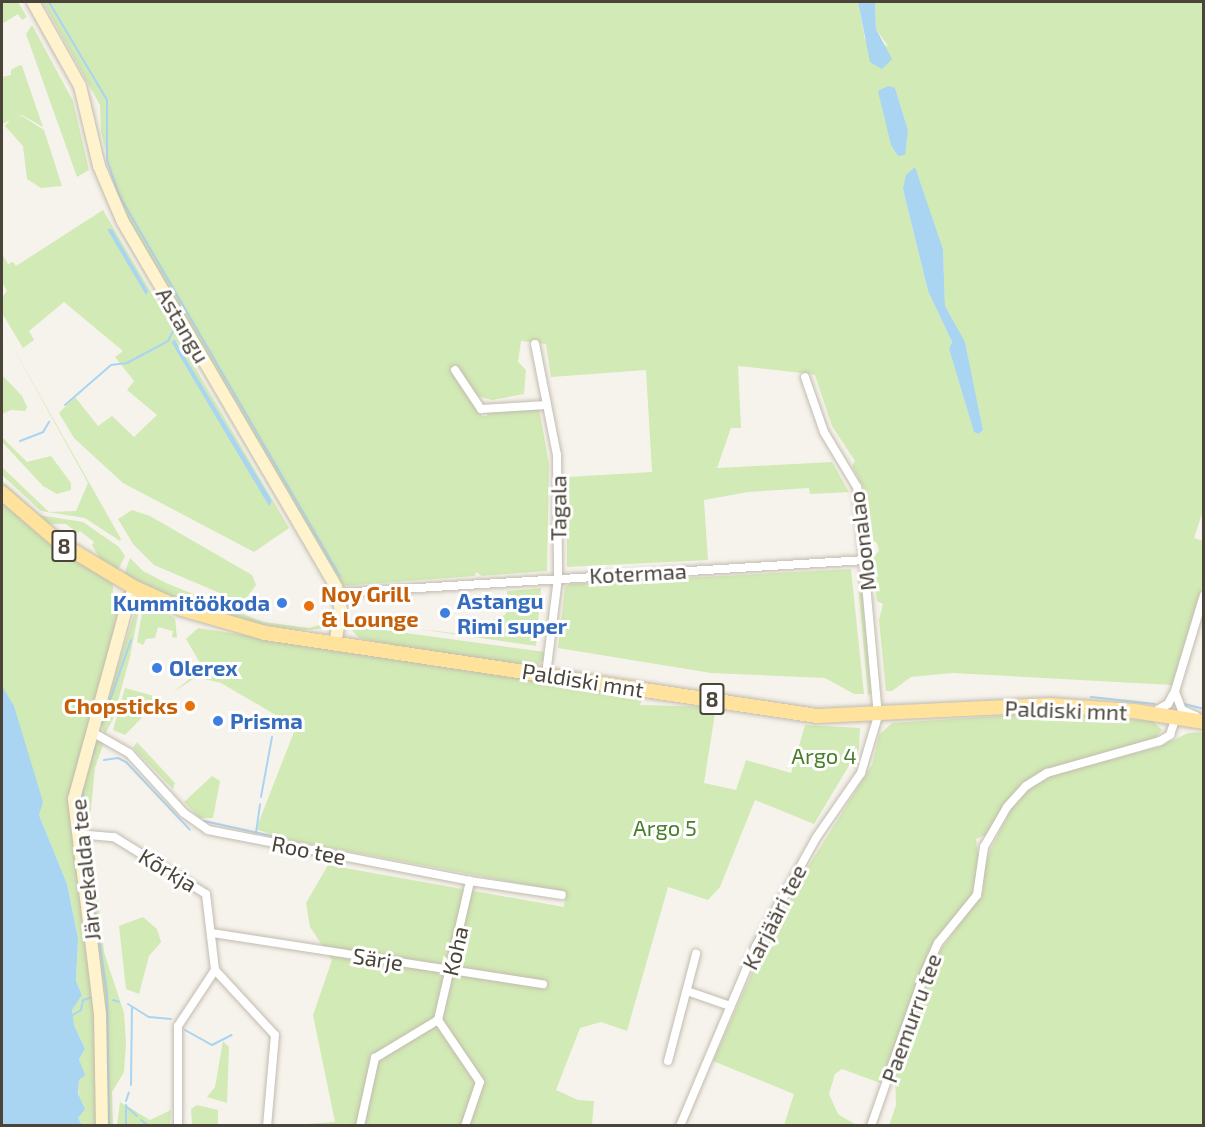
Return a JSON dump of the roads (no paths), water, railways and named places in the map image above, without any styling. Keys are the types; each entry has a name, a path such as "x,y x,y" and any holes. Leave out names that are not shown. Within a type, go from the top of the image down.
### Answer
{"main road":[{"name":"Paldiski mnt","path":"2,493 60,543 135,588 182,609 226,623 336,643 817,716 878,716 1050,705 1203,720"}],"street":[{"name":"Astangu","path":"33,2 80,86 99,166 123,222 338,593 341,610 336,643"},
{"name":"Tagala","path":"535,344 557,454 558,578 546,674"},
{"path":"455,370 481,409 548,405"},
{"name":"Moonalao","path":"805,377 824,432 857,487 866,560 878,716"},
{"name":"Kotermaa","path":"338,593 866,560"},
{"name":"Järvekalda tee","path":"102,1125 100,1014 77,834 76,785 128,602 135,588"},
{"path":"1150,714 1168,704 1175,691 1203,595"},
{"path":"1175,691 1182,710 1203,720"},
{"name":"Karjääri tee","path":"680,1125 756,946 803,860 861,773 878,716"},
{"name":"Paemurru tee","path":"871,1125 925,972 938,942 977,895 984,847 1007,807 1026,786 1047,773 1160,741 1170,735 1176,717"},
{"name":"Roo tee","path":"92,732 129,753 191,820 208,830 470,882 562,895"},
{"name":"Kõrkja","path":"77,834 92,833 114,837 196,885 209,900 215,970"},
{"name":"Koha","path":"438,1020 470,882"},
{"name":"Särje","path":"212,933 543,984"},
{"path":"668,1061 696,954"},
{"path":"178,1125 178,1026 215,970 275,1035 267,1125"},
{"path":"687,991 730,1006"},
{"path":"360,1125 375,1058 438,1020 480,1082 465,1125"}],"water":[{"path":"858,2 875,2 876,29 892,59 882,69 870,62"},
{"path":"888,86 895,88 908,130 905,155 898,156 891,145 878,91"},
{"path":"915,167 943,249 945,306 965,342 983,430 979,434 974,432 949,349 952,342 928,291 903,189 906,175"},
{"path":"107,229 112,229 148,291 146,295"},
{"path":"174,339 272,501 269,506 172,343"},
{"path":"2,686 14,706 43,802 39,815 67,884 78,938 76,981 82,995 72,1010 74,1025 85,1049 79,1059 85,1075 79,1080 78,1094 85,1109 78,1118 82,1125 2,1125"}],"waterway":[{"path":"49,2 107,100 107,160 119,195 340,576"},
{"path":"65,405 111,365 127,363 168,341 174,329"},
{"path":"20,441 43,432 49,422"},
{"path":"102,723 131,640"},
{"path":"1091,697 1155,704"},
{"path":"1184,704 1204,709"},
{"path":"261,797 272,737"},
{"path":"91,759 95,748"},
{"path":"104,760 118,758 126,762 190,830"},
{"path":"82,816 83,788"},
{"path":"256,833 260,804"},
{"path":"204,821 276,837"},
{"path":"86,848 107,993 109,1126"},
{"path":"73,1015 81,1010 83,1000 93,997"},
{"path":"113,1000 119,1002"},
{"path":"128,1004 149,1017 171,1019"},
{"path":"131,1085 132,1007"},
{"path":"185,1030 212,1045 232,1035"},
{"path":"126,1101 129,1092"},
{"path":"126,1105 126,1126"},
{"path":"126,1106 137,1116"},
{"path":"141,1120 149,1126"}],"place":[{"name":"Kummitöökoda","path":"282,603"},
{"name":"Noy Grill & Lounge","path":"309,606"},
{"name":"Astangu Rimi super","path":"445,613"},
{"name":"Olerex","path":"157,668"},
{"name":"Chopsticks","path":"190,706"},
{"name":"Prisma","path":"218,721"}],"park label":[{"name":"Argo 4","path":"824,756"},
{"name":"Argo 5","path":"665,828"}]}
